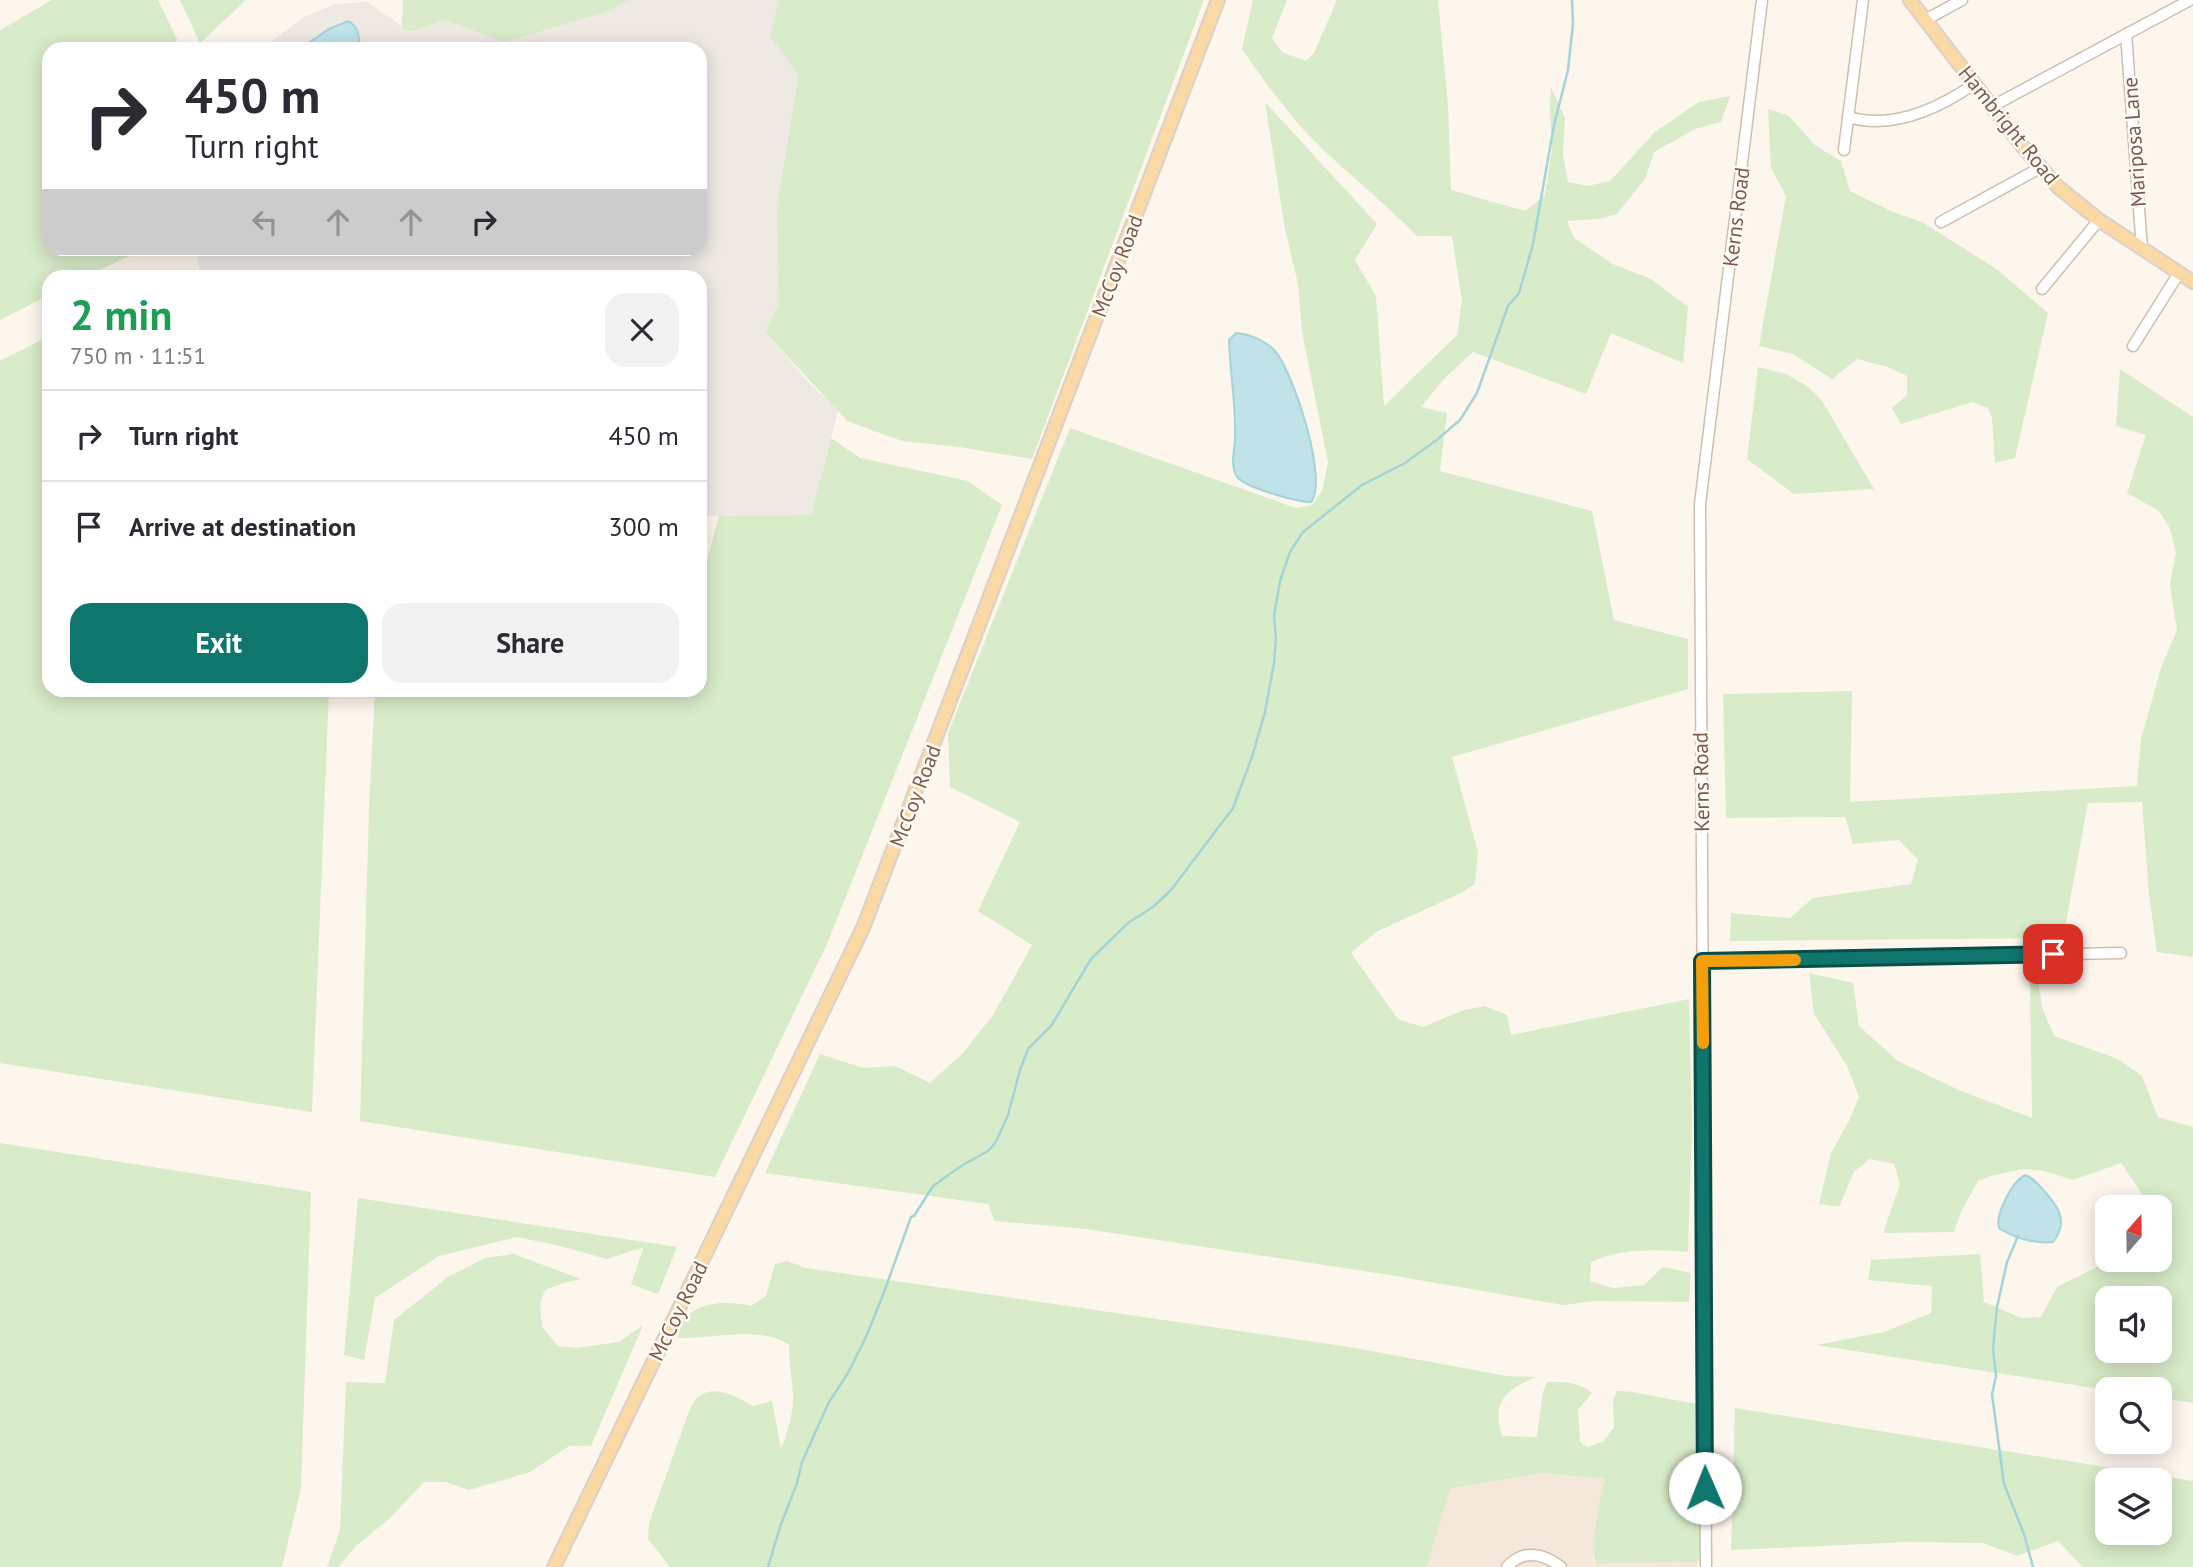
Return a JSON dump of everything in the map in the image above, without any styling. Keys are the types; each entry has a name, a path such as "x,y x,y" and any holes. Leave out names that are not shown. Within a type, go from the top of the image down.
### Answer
{"main road":[{"name":"McCoy Road","path":"554,1567 863,928 1218,0"},
{"name":"Hambright Road","path":"1910,0 2040,168 2099,220 2193,282"}],"street":[{"name":"Kerns Road","path":"1706,1567 1700,505 1762,0"},
{"path":"1844,150 1863,0"},
{"path":"1925,20 1962,0"},
{"path":"1991,107 2190,0"},
{"name":"Mariposa Lane","path":"2126,34 2142,249"},
{"path":"1848,117 1880,121 1909,117 1944,103 1974,85"},
{"path":"1941,222 2040,168"},
{"path":"2042,289 2099,220"},
{"path":"2133,346 2179,273"},
{"path":"1702,961 2121,954"},
{"path":"1507,1567 1522,1557 1533,1555 1545,1556 1561,1567"}],"shaded area":[{"path":"629,0 779,0 770,36 798,74 777,208 778,305 765,332 811,385 838,410 811,515 707,516 707,270 199,270 197,256 707,256 707,42 271,42 302,18 335,4 367,2 410,32 446,20 603,13"},
{"path":"1542,1473 1605,1479 1596,1522 1593,1559 1597,1565 1698,1562 1698,1567 1427,1567 1450,1489"}],"green space":[{"path":"52,0 158,0 177,39 176,42 42,42 42,256 129,256 100,270 42,270 42,299 0,320 0,30"},
{"path":"180,0 246,0 201,42"},
{"path":"403,0 629,0 603,13 504,42 446,20 410,32 402,27"},
{"path":"779,0 1204,0 1032,459 902,441 847,421 765,332 778,305 777,208 798,75 770,36"},
{"path":"1253,0 1287,0 1272,38 1282,52 1306,61 1314,53 1337,0 1438,0 1448,105 1451,190 1525,211 1545,195 1552,149 1551,87 1565,118 1563,155 1568,182 1587,186 1610,181 1655,132 1699,102 1730,96 1721,122 1695,129 1654,152 1645,179 1617,214 1599,219 1567,221 1574,238 1613,264 1651,279 1688,307 1683,363 1611,333 1586,394 1473,352 1444,379 1421,407 1447,413 1440,471 1592,511 1614,620 1688,639 1688,689 1452,757 1478,852 1475,884 1376,932 1351,953 1398,1019 1423,1027 1461,1011 1485,1006 1507,1015 1511,1035 1689,999 1692,1125 1688,1252 1639,1251 1602,1257 1591,1262 1590,1281 1613,1288 1644,1285 1663,1267 1691,1273 1689,1302 1595,1301 1563,1305 1390,1275 1086,1229 995,1221 988,1204 765,1173 820,1054 863,1068 895,1066 930,1083 963,1053 993,1015 1032,945 978,911 1020,822 950,787 948,733 1070,428 1296,508 1312,505 1322,491 1328,462 1302,331 1298,284 1285,229 1265,102 1377,224 1355,260 1376,296 1384,406 1457,335 1462,301 1452,236 1417,236 1315,142 1296,120 1242,49"},
{"path":"1768,109 1789,116 1816,146 1841,161 1850,191 1893,212 1922,222 1998,270 2048,313 2015,458 1995,463 1992,418 1988,408 1972,402 1901,424 1892,408 1907,395 1907,376 1888,367 1857,359 1832,379 1793,354 1759,346 1786,196 1771,168"},
{"path":"42,340 42,697 329,697 312,1112 0,1063 0,361"},
{"path":"1758,367 1786,374 1807,386 1821,399 1874,489 1794,494 1747,459"},
{"path":"2120,369 2193,417 2193,957 2157,952 2149,895 2142,802 2088,803 2063,938 1730,941 1731,913 1790,918 1813,898 1911,884 1918,860 1899,840 1853,844 1845,817 1726,818 1723,694 1852,691 1850,802 2137,786 2141,739 2161,668 2177,630 2170,585 2176,553 2170,529 2159,511 2127,493 2146,435 2116,426"},
{"path":"831,438 860,458 968,481 1002,505 827,944 715,1177 360,1121 375,697 707,697 707,561 719,516 811,515"},
{"path":"1809,973 1853,983 1859,1026 1898,1061 1961,1091 2032,1118 2030,979 2038,980 2042,1007 2054,1036 2118,1059 2142,1076 2158,1117 2193,1127 2193,1403 2172,1400 2172,1377 2095,1377 2095,1388 1816,1345 1884,1332 1931,1313 1932,1286 1868,1280 1871,1260 1980,1254 1984,1302 2022,1318 2041,1317 2057,1287 2095,1268 2095,1272 2172,1272 2172,1195 2143,1195 2121,1163 2073,1180 2045,1171 2024,1169 1978,1181 1962,1210 1954,1232 1883,1233 1900,1184 1894,1164 1870,1159 1854,1172 1839,1207 1819,1204 1831,1153 1859,1097 1847,1066 1814,1014"},
{"path":"0,1143 311,1192 301,1488 282,1567 0,1567"},
{"path":"358,1198 677,1247 658,1294 631,1284 644,1247 607,1259 517,1237 439,1256 375,1298 364,1360 344,1355"},
{"path":"514,1254 581,1279 545,1290 540,1304 542,1327 558,1346 576,1348 619,1342 643,1325 591,1446 569,1446 530,1472 469,1490 445,1482 424,1482 390,1518 356,1546 338,1567 327,1567 340,1530 346,1382 385,1383 394,1320 448,1277 485,1258"},
{"path":"787,1261 806,1268 1349,1347 1507,1376 1536,1377 1516,1387 1504,1398 1498,1414 1502,1436 1537,1437 1543,1392 1547,1382 1576,1384 1592,1393 1578,1410 1580,1442 1588,1447 1604,1441 1614,1427 1613,1400 1617,1391 1697,1404 1701,1552 1698,1562 1597,1565 1594,1536 1605,1479 1542,1473 1450,1489 1427,1567 670,1567 648,1539 649,1523 688,1414 696,1399 702,1394 717,1391 753,1406 772,1401 781,1449 790,1423 793,1402 789,1345 778,1339 750,1334 677,1338 681,1325 689,1315 705,1306 733,1303 751,1306 766,1296 775,1264"},
{"path":"1735,1408 2111,1468 2095,1468 2095,1545 2172,1545 2172,1478 2193,1481 2193,1567 2083,1567 2058,1541 2017,1556 1984,1543 1908,1542 1731,1550"}],"water":[{"path":"348,21 358,33 359,42 310,42 329,29"},
{"path":"1236,333 1257,339 1271,347 1291,380 1306,426 1316,472 1311,502 1258,489 1240,480 1234,471 1235,425 1229,340"},
{"path":"2025,1175 2039,1185 2058,1211 2060,1229 2053,1242 2025,1240 1999,1228 1998,1222 2006,1199 2015,1184"}],"waterway":[{"path":"768,1567 802,1462 829,1402 848,1373 866,1337 911,1217 933,1186 988,1151 996,1142 1008,1115 1028,1049 1051,1026 1091,959 1128,923 1153,907 1171,890 1233,808 1265,712 1274,663 1274,616 1280,581 1290,552 1303,532 1362,485 1405,463 1438,439 1460,420 1477,393 1508,306 1519,293 1533,244 1554,125 1568,70 1573,23 1572,0"},
{"path":"2018,1236 2007,1262 1997,1307 1993,1348 1996,1376 1992,1394 2004,1484 2024,1534 2033,1567"}],"slow traffic":[{"path":"1703,1043 1702,961 1795,960"}],"route":[{"path":"1705,1488 1702,961 2053,954"}]}
